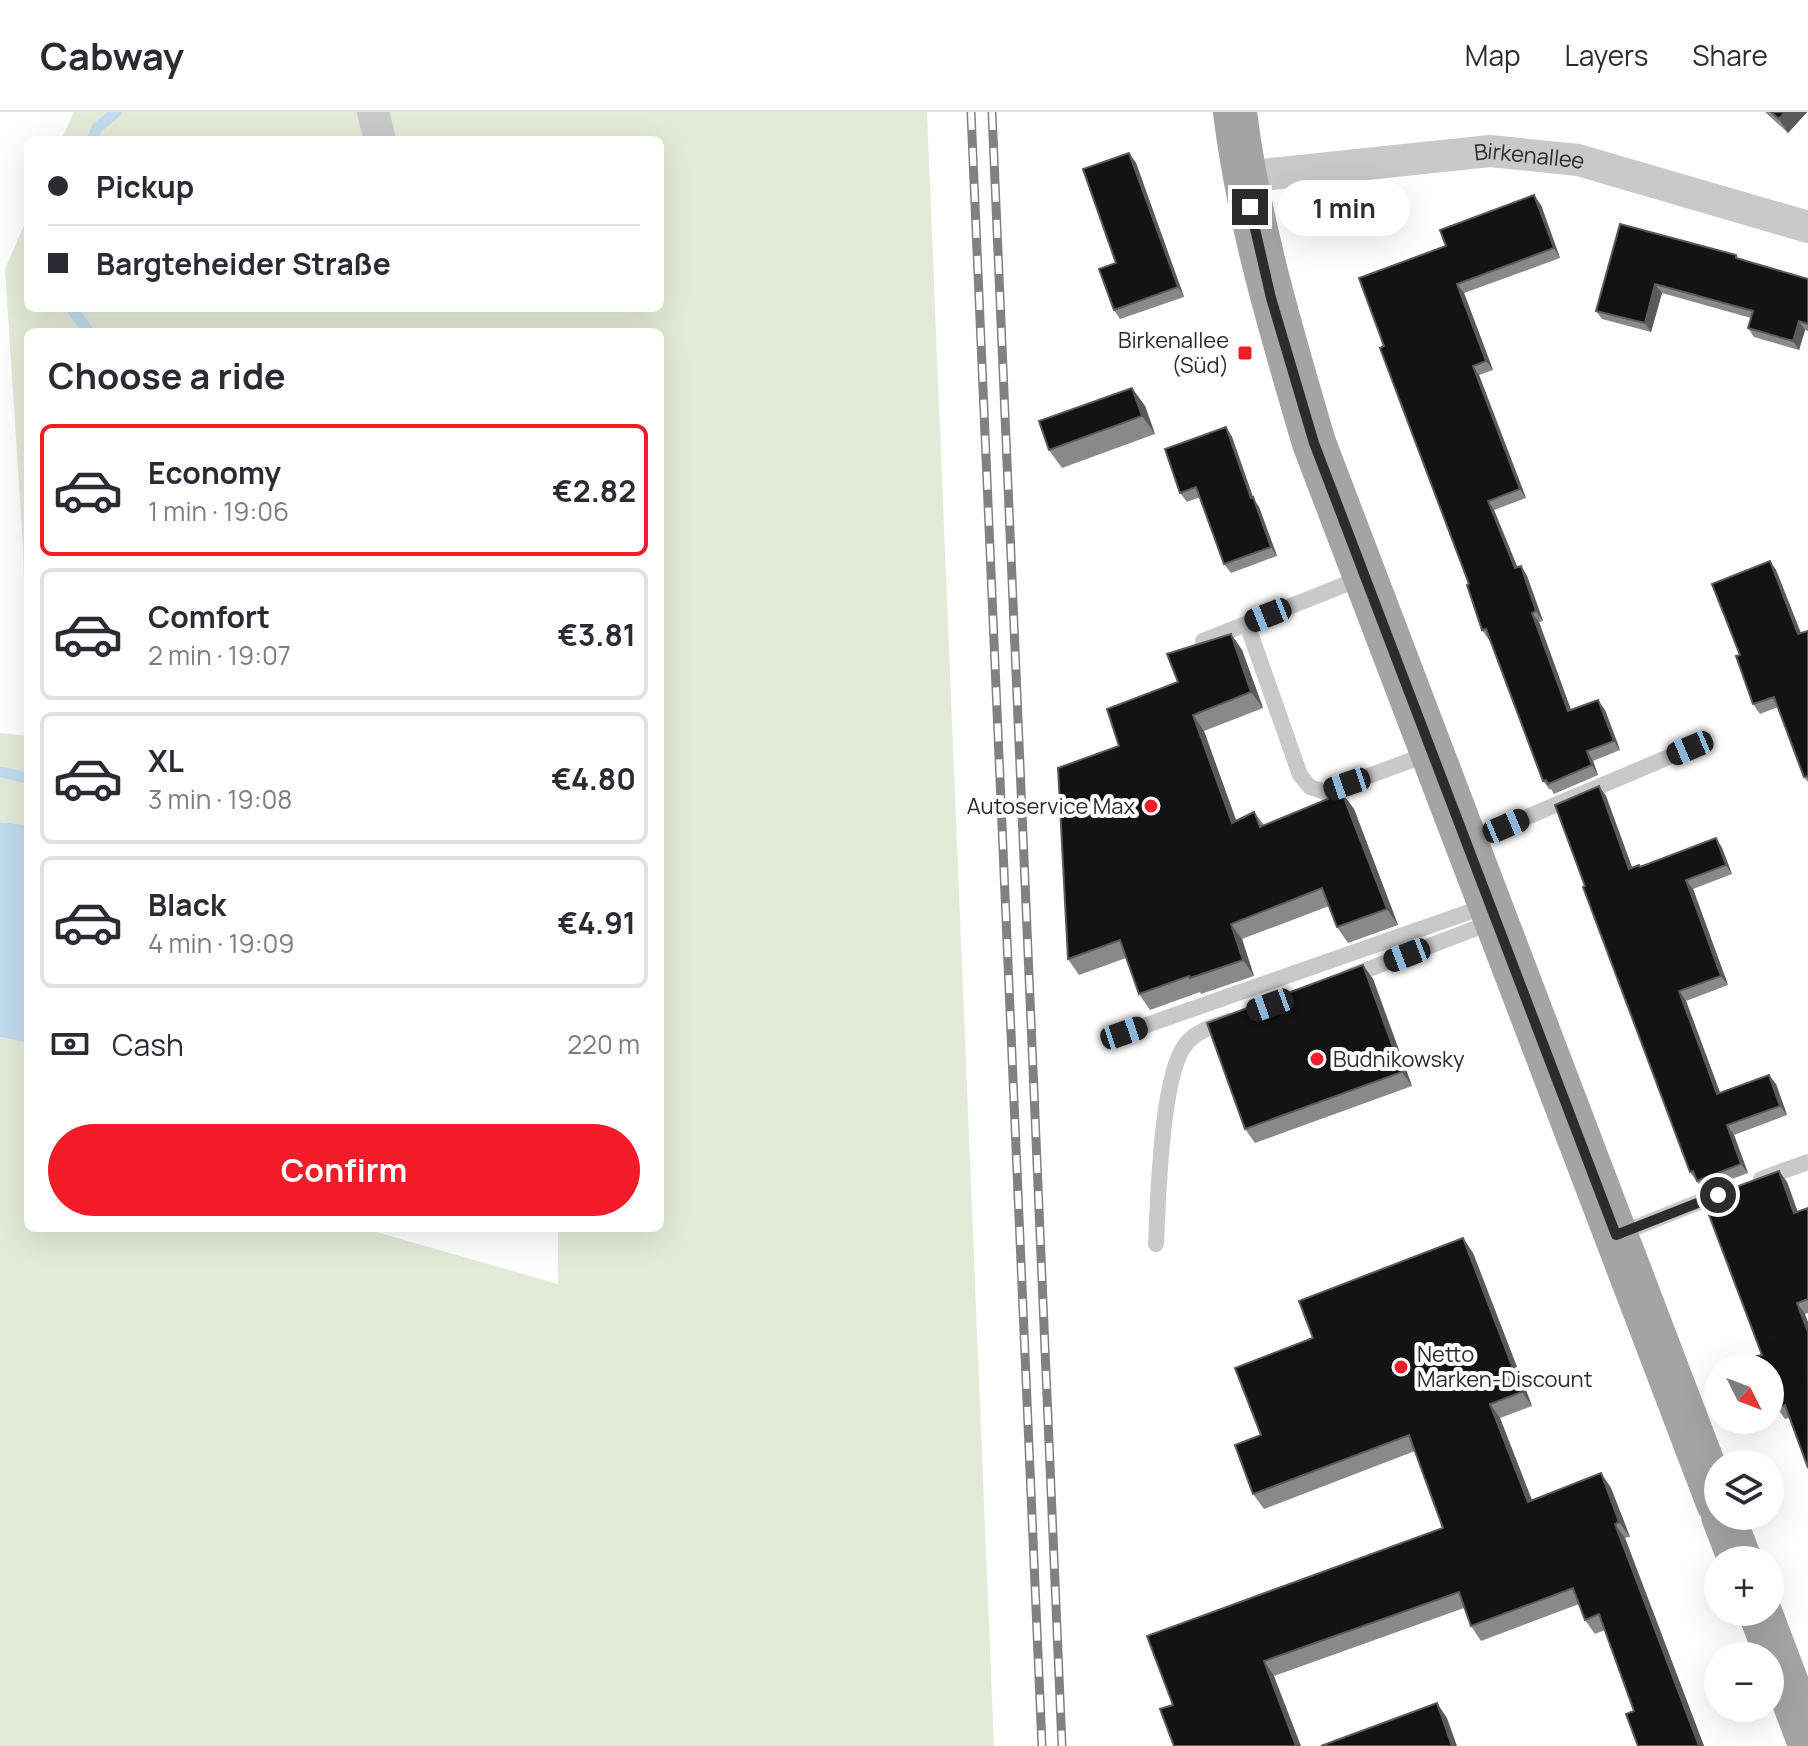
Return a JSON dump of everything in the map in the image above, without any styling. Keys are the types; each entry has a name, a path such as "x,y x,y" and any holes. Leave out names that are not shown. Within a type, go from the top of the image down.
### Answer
{"main road":[{"path":"1235,112 1243,177 1271,298 1314,443 1704,1466"},
{"path":"1765,1626 1806,1743"}],"street":[{"path":"373,112 379,136"},
{"name":"Birkenallee","path":"1243,177 1490,151 1578,160 1808,227"}],"lane":[{"path":"1203,641 1365,577"},
{"path":"1247,624 1300,775 1310,787 1325,792 1432,753"},
{"path":"1467,843 1690,748"},
{"path":"1327,985 1493,912"},
{"path":"1124,1033 1493,912"},
{"path":"1156,1244 1160,1162 1172,1073 1178,1055 1197,1034 1242,1016"},
{"path":"1616,1235 1808,1162"}],"green space":[{"path":"74,112 927,112 994,1746 0,1746 0,1037 24,1042 24,1232 376,1232 558,1284 558,1232 664,1232 664,328 24,328 24,581 5,269 24,225 24,312 664,312 664,136 63,136"},
{"path":"0,733 24,736 24,825 0,822"}],"water":[{"path":"0,822 24,825 24,1042 0,1037"}],"building":[{"path":"1771,112 1785,112 1779,119"},
{"path":"1129,153 1178,287 1114,310 1099,269 1116,263 1083,169"},
{"path":"1534,195 1554,248 1457,284 1486,361 1473,366 1520,489 1488,501 1515,568 1521,566 1536,611 1532,613 1568,711 1598,700 1614,741 1587,751 1592,765 1548,784 1546,780 1543,781 1486,629 1482,630 1469,584 1380,348 1384,346 1359,278 1446,246 1440,230"},
{"path":"1620,224 1736,255 1736,258 1808,279 1808,324 1799,321 1793,341 1748,328 1753,311 1655,284 1645,323 1596,311"},
{"path":"1132,388 1142,416 1049,450 1039,421"},
{"path":"1226,427 1271,547 1224,564 1196,487 1180,493 1165,449"},
{"path":"1770,561 1798,634 1808,631 1808,776 1804,777 1774,697 1753,704 1736,656 1740,655 1712,584"},
{"name":"Autoservice Max","path":"1231,634 1251,692 1193,715 1232,823 1254,812 1260,827 1342,793 1387,909 1337,927 1322,888 1231,924 1243,960 1139,994 1120,940 1068,959 1058,768 1119,746 1107,709 1178,682 1167,654"},
{"path":"1599,786 1629,869 1716,838 1726,865 1686,880 1721,976 1679,991 1717,1094 1769,1075 1780,1106 1727,1125 1741,1164 1697,1181 1693,1171 1690,1172 1555,805"},
{"path":"1363,965 1402,1072 1245,1129 1207,1023"},
{"path":"1779,1171 1794,1213 1808,1208 1808,1299 1797,1303 1808,1332 1808,1468 1784,1405 1784,1354 1762,1354 1703,1199"},
{"path":"1463,1238 1522,1392 1490,1404 1528,1502 1601,1473 1619,1522 1615,1524 1699,1746 1638,1746 1626,1714 1634,1711 1599,1614 1585,1620 1573,1588 1471,1626 1459,1592 1264,1661 1296,1746 1174,1746 1160,1709 1173,1705 1147,1636 1443,1528 1409,1435 1253,1494 1235,1445 1261,1435 1235,1368 1313,1338 1299,1301"},
{"path":"1437,1703 1452,1746 1321,1746"}],"waterway":[{"path":"94,136 97,128 116,112"},
{"path":"74,312 86,328"},
{"path":"0,772 24,777"}],"railway":[{"path":"971,112 1042,1746"},
{"path":"992,112 1062,1746"}],"place":[{"name":"Birkenallee (Süd)","path":"1245,353"},
{"name":"Autoservice Max","path":"1151,806"},
{"name":"Budnikowsky","path":"1317,1059"},
{"name":"Netto Marken-Discount","path":"1401,1367"}],"route":[{"path":"1250,207 1271,298 1314,443 1616,1235 1718,1195"}]}
